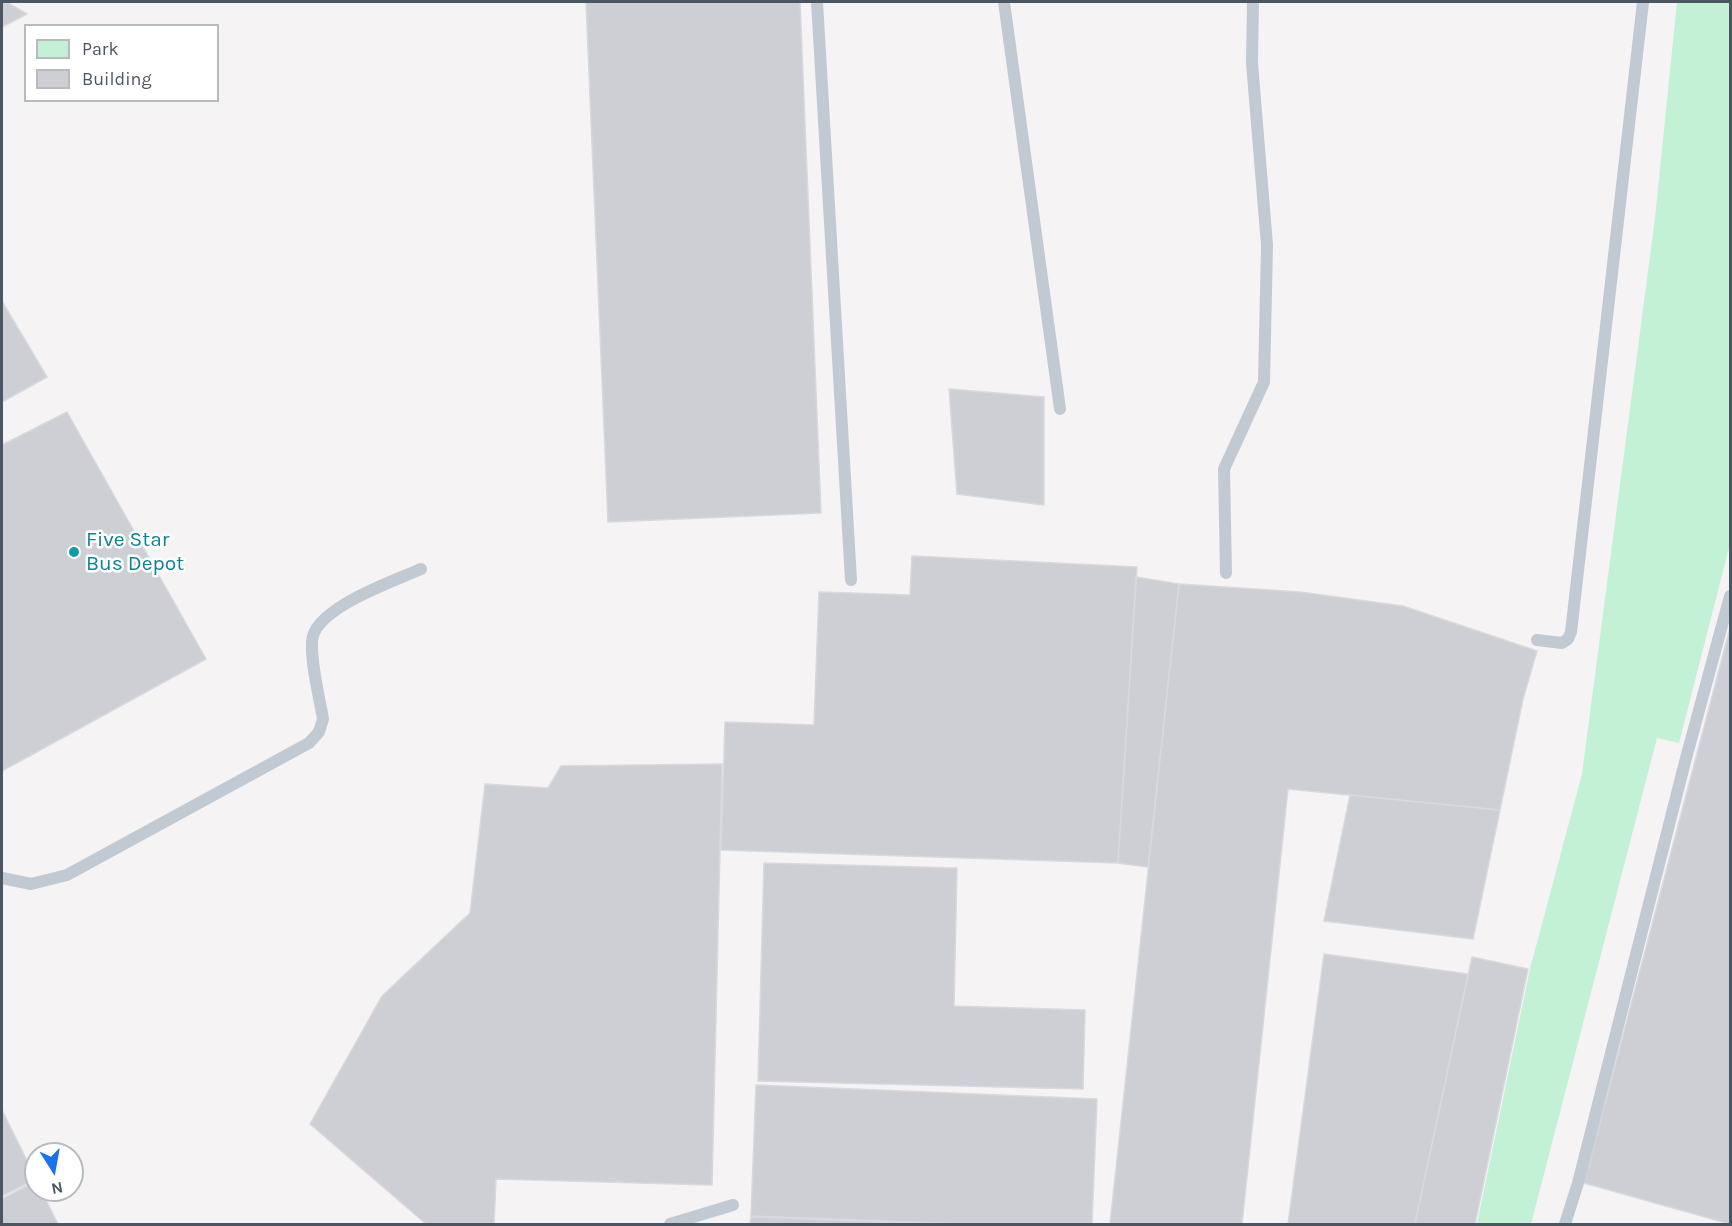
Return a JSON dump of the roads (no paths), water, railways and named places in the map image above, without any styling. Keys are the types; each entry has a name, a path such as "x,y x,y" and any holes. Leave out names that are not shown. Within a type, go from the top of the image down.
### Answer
{"lane":[{"path":"817,2 851,580"},
{"path":"1004,2 1060,409"},
{"path":"1226,573 1224,469 1264,382 1267,246 1252,63 1253,2"},
{"path":"1537,640 1562,643 1568,639 1571,632 1643,2"},
{"path":"2,878 31,884 67,876 309,742 319,732 322,720 312,639 318,623 345,604 420,569"},
{"path":"1565,1224 1581,1172 1685,762 1731,596"},
{"path":"670,1224 733,1205"}],"place":[{"name":"Five Star Bus Depot","path":"74,552"}]}
